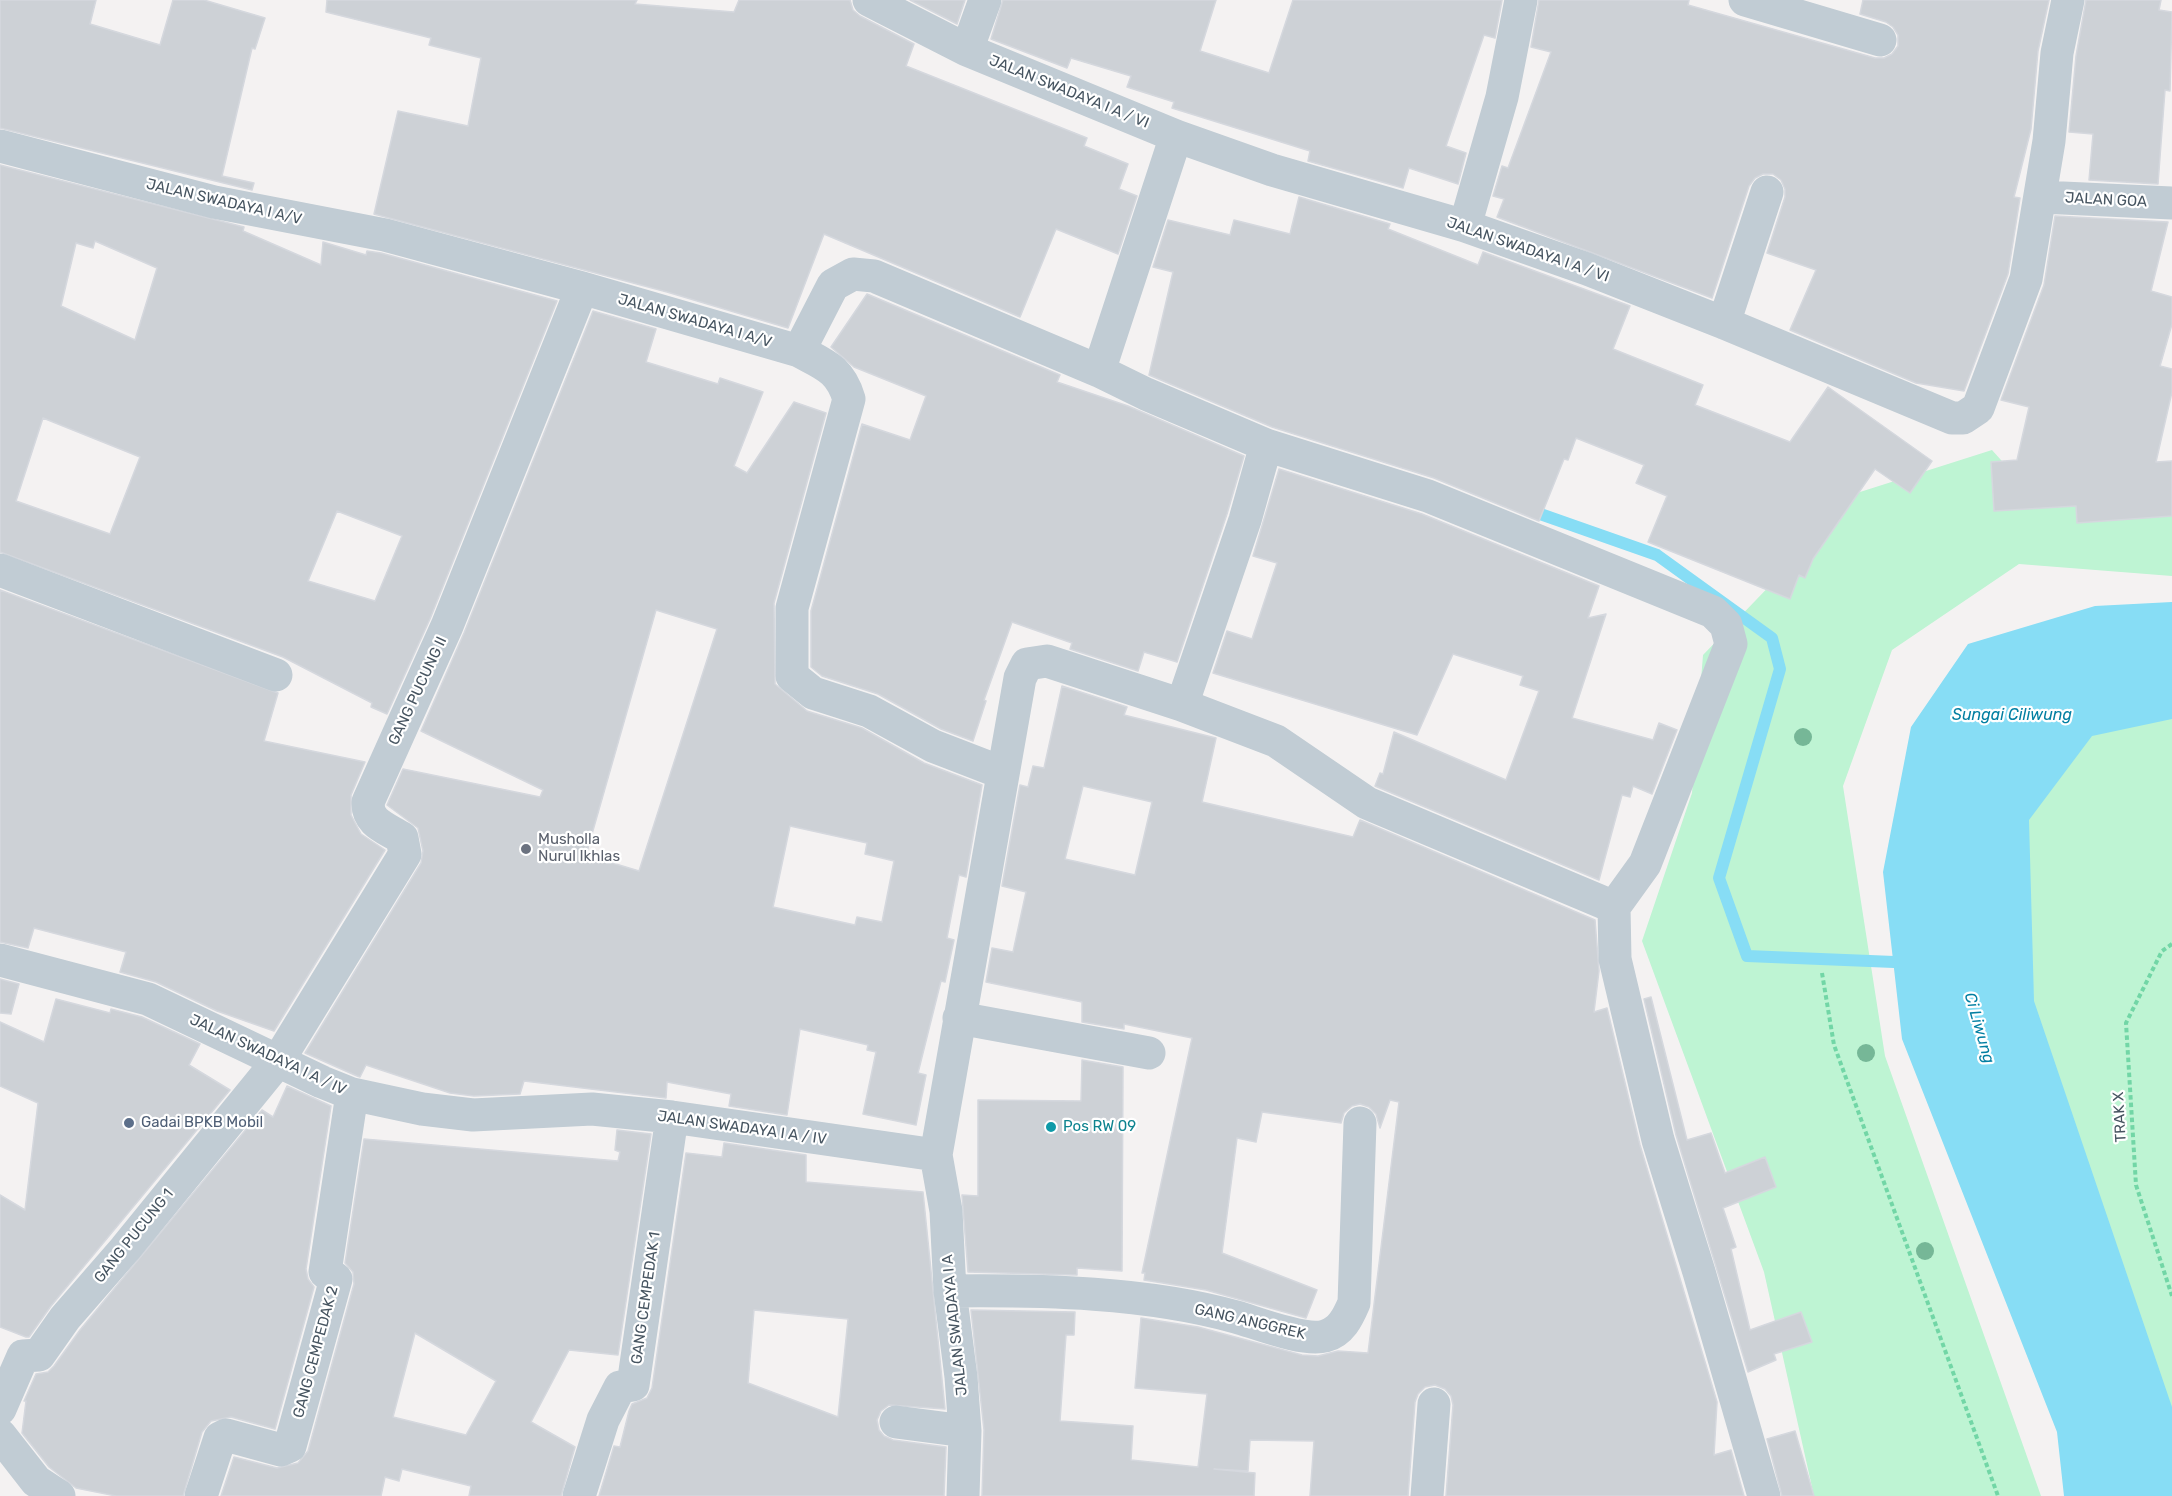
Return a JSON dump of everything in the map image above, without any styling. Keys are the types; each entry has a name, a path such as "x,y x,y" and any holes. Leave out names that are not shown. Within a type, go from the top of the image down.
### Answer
{"street":[{"name":"JALAN SWADAYA I A / VI","path":"869,0 967,50 1176,136 1272,170 1465,226 1587,269 1952,418 1964,418 1978,408 2026,279 2041,197"},
{"path":"967,50 985,0"},
{"path":"1465,226 1502,97 1521,0"},
{"path":"1745,0 1880,40"},
{"path":"2041,197 2057,53 2068,0"},
{"path":"1099,371 1176,136"},
{"name":"JALAN SWADAYA I A/V","path":"0,146 214,202 385,235 582,288 799,351 832,368 845,385 849,399 792,608 792,676 813,693 869,711 933,746 1003,773"},
{"path":"1724,323 1767,192"},
{"name":"JALAN GOA","path":"2041,197 2172,203"},
{"path":"799,351 833,285 853,274 874,276 1099,371 1146,394 1266,445 1428,495 1713,612 1726,625 1731,644 1645,864 1614,907 1615,959 1658,1140 1703,1283 1764,1496"},
{"name":"GANG PUCUNG II","path":"278,1061 405,854 402,838 372,820 367,812 368,802 447,626 582,288"},
{"path":"1266,445 1245,520 1182,705 1276,741 1367,803 1614,907"},
{"path":"0,570 276,675"},
{"name":"JALAN SWADAYA I A","path":"963,1496 964,1431 961,1377 950,1291 946,1211 936,1155 1020,678 1027,664 1047,661 1182,705"},
{"name":"JALAN SWADAYA I A / IV","path":"0,960 148,999 352,1094 422,1109 473,1115 592,1109 672,1117 936,1155"},
{"path":"959,1017 1149,1053"},
{"name":"GANG PUCUNG 1","path":"0,1409 23,1356 39,1355 65,1318 125,1249 278,1061"},
{"name":"GANG CEMPEDAK 2","path":"201,1496 220,1438 226,1435 281,1450 290,1446 336,1280 325,1272 352,1094"},
{"name":"GANG CEMPEDAK 1","path":"579,1496 603,1420 620,1387 633,1385 672,1117"},
{"name":"GANG ANGGREK","path":"950,1291 1088,1293 1216,1311 1307,1336 1325,1336 1345,1323 1354,1303 1360,1124"},
{"path":"1427,1496 1434,1404"},
{"path":"896,1422 964,1431"},
{"path":"0,1435 42,1491"}],"path":[{"name":"TRAK X","path":"2172,944 2162,951 2126,1023 2136,1185 2172,1296"},
{"path":"1822,973 1834,1045 1998,1496"}],"green space":[{"path":"1992,450 2026,488 2172,476 2172,576 2019,564 1892,650 1843,786 1885,1056 2041,1496 1814,1496 1764,1272 1642,941 1692,793 1703,655 1860,492"},
{"path":"2172,687 2172,1421 2009,996 2026,747"}],"water":[{"name":"Sungai Ciliwung","path":"2172,602 2172,719 2092,736 2029,820 2034,1001 2172,1407 2172,1496 2064,1496 2057,1432 1902,1039 1883,872 1911,727 1968,644 2095,606"}],"building":[{"path":"0,0 96,0 90,24 160,45 173,0 204,0 265,18 255,49 252,48 222,176 254,183 252,190 0,128"},
{"path":"327,0 637,0 635,4 734,12 739,0 850,0 853,10 860,16 914,44 906,66 1087,138 1084,146 1128,164 1119,189 1137,196 1118,254 1056,229 1020,317 824,234 788,328 667,292 374,214 398,111 468,126 481,58 429,45 431,38 326,12"},
{"path":"910,0 965,0 957,24"},
{"path":"1003,0 1216,0 1200,51 1269,73 1293,0 1502,0 1495,38 1484,35 1446,146 1466,153 1458,184 1409,168 1403,188 1308,161 1310,151 1172,108 1174,102 1127,87 1131,76 1071,58 1067,68 991,39"},
{"path":"1539,0 1689,0 1688,5 1875,58 1884,58 1892,54 1898,46 1898,35 1886,22 1860,14 1863,0 2049,0 2038,51 2031,129 2014,197 2020,198 2008,274 1964,391 1916,383 1790,330 1816,270 1767,253 1785,197 1785,189 1781,180 1773,174 1763,174 1755,178 1749,186 1712,298 1497,217 1504,199 1493,196 1502,166 1508,168 1551,52 1531,47"},
{"path":"2086,0 2161,0 2159,10 2172,12 2170,91 2165,90 2158,184 2089,180 2093,134 2069,132 2076,56"},
{"path":"0,165 244,227 243,231 321,265 323,242 366,255 367,251 381,253 557,301 430,619 387,714 371,707 372,703 283,657 0,552","holes":["95,241 157,268 135,340 61,306 76,243 93,248","43,418 140,457 110,534 16,501","337,511 402,536 375,601 308,581"]},
{"path":"1299,197 1390,224 1388,229 1478,265 1483,252 1630,306 1613,349 1703,385 1695,405 1790,442 1828,387 1932,461 1910,493 1875,469 1813,559 1805,578 1799,575 1790,599 1648,542 1667,496 1636,483 1644,465 1576,438 1568,460 1564,459 1539,521 1434,478 1272,427 1149,375 1173,272 1153,267 1168,220 1230,235 1234,220 1290,234"},
{"path":"2055,216 2168,222 2151,291 2172,297 2172,324 2160,366 2172,369 2172,392 2156,462 2172,461 2172,516 2077,523 2076,506 1994,511 1991,462 2017,460 2029,407 2001,400 2044,285"},
{"path":"867,294 1060,375 1057,382 1128,406 1244,456 1177,662 1144,652 1138,671 1070,649 1072,643 1012,622 984,700 986,701 973,741 941,729 878,694 822,676 811,667 811,611 862,424 910,440 926,396 854,367 831,347"},
{"path":"593,311 656,329 646,362 718,384 720,378 763,392 734,466 747,473 794,402 826,413 774,603 775,684 807,711 862,728 924,763 982,785 966,877 959,875 947,938 954,940 945,982 941,981 918,1073 926,1075 916,1125 863,1114 876,1052 867,1050 868,1045 800,1029 787,1115 729,1106 731,1094 667,1082 666,1098 524,1081 520,1094 474,1096 450,1093 366,1065 360,1077 305,1053 421,863 423,851 418,828 387,805 403,769 540,797 543,790 421,731 464,633","holes":["656,610 717,629 639,871 586,855","790,826 867,843 865,854 894,861 882,922 857,917 855,925 773,907"]},
{"path":"1279,469 1422,514 1599,586 1588,618 1606,614 1572,718 1653,740 1659,723 1677,730 1652,794 1633,786 1630,797 1622,795 1599,880 1375,786 1380,773 1383,774 1394,732 1506,780 1539,691 1520,685 1523,676 1453,654 1417,735 1213,673 1227,631 1252,639 1277,563 1253,556"},
{"path":"0,590 278,693 264,741 365,762 351,795 351,815 361,834 385,850 274,1031 217,1011 156,982 120,972 126,952 34,928 28,948 0,942"},
{"path":"1062,686 1127,707 1124,715 1216,738 1202,802 1353,837 1360,820 1595,920 1599,971 1594,1012 1607,1008 1640,1145 1717,1402 1714,1455 1731,1450 1744,1496 1446,1496 1453,1405 1451,1396 1445,1389 1435,1385 1425,1387 1418,1394 1415,1402 1408,1496 1310,1496 1314,1441 1250,1440 1248,1471 1214,1469 1255,1473 1254,1496 982,1496 984,1430 971,1310 1075,1312 1074,1335 1066,1335 1060,1421 1133,1426 1131,1460 1198,1467 1207,1394 1135,1388 1141,1318 1198,1327 1302,1355 1318,1356 1338,1351 1368,1353 1399,1102 1390,1100 1380,1128 1376,1114 1369,1107 1360,1104 1352,1106 1344,1113 1341,1123 1262,1112 1256,1142 1237,1138 1222,1253 1317,1290 1306,1318 1206,1290 1144,1280 1145,1273 1142,1273 1192,1038 1124,1024 1124,1029 1082,1022 1082,1002 986,982 992,948 1013,952 1026,892 1002,886 1020,785 1028,787 1033,766 1044,768","holes":["1083,786 1152,802 1135,875 1065,859"]},
{"path":"0,979 19,984 11,1014 0,1013"},
{"path":"1651,997 1687,1140 1711,1133 1725,1173 1765,1157 1776,1187 1723,1208 1736,1247 1731,1249 1750,1330 1801,1312 1812,1342 1774,1354 1776,1360 1748,1372 1676,1135 1644,999"},
{"path":"56,999 110,1013 111,1009 142,1017 200,1044 189,1065 230,1090 51,1306 29,1337 26,1337 0,1327 0,1195 25,1210 38,1103 0,1086 0,1022 44,1042"},
{"path":"1082,1060 1123,1067 1122,1271 1077,1268 1077,1275 968,1272 962,1195 978,1196 978,1100 1081,1101"},
{"path":"287,1086 331,1106 306,1269 308,1279 314,1287 275,1429 231,1417 211,1421 202,1432 183,1496 116,1496 76,1488 49,1467 22,1433 26,1401 24,1401 36,1374 48,1372 54,1366 80,1330 262,1110 273,1117"},
{"path":"617,1130 651,1134 618,1355 569,1350 531,1422 575,1447 561,1496 469,1496 471,1486 402,1469 399,1481 385,1477 381,1496 221,1496 234,1457 277,1468 298,1463 308,1451 354,1284 353,1272 345,1263 364,1139 618,1161 620,1152 615,1150","holes":["415,1333 496,1381 466,1435 393,1417"]},
{"path":"724,1143 806,1155 806,1182 923,1192 945,1409 889,1405 881,1411 877,1420 879,1430 884,1436 893,1440 946,1447 944,1496 599,1496 614,1446 620,1447 632,1404 647,1398 652,1388 686,1153 722,1157","holes":["754,1310 848,1319 838,1417 748,1383"]},
{"path":"1795,1431 1814,1496 1782,1496 1767,1439"}],"waterway":[{"path":"1526,509 1657,555 1772,638 1780,669 1719,878 1747,956 1894,962"}],"place":[{"name":"Musholla Nurul Ikhlas","path":"526,849"},
{"name":"Gadai BPKB Mobil","path":"129,1123"},
{"name":"Pos RW 09","path":"1051,1127"}],"water label":[{"name":"Ci Liwung","path":"1979,1028"}]}
